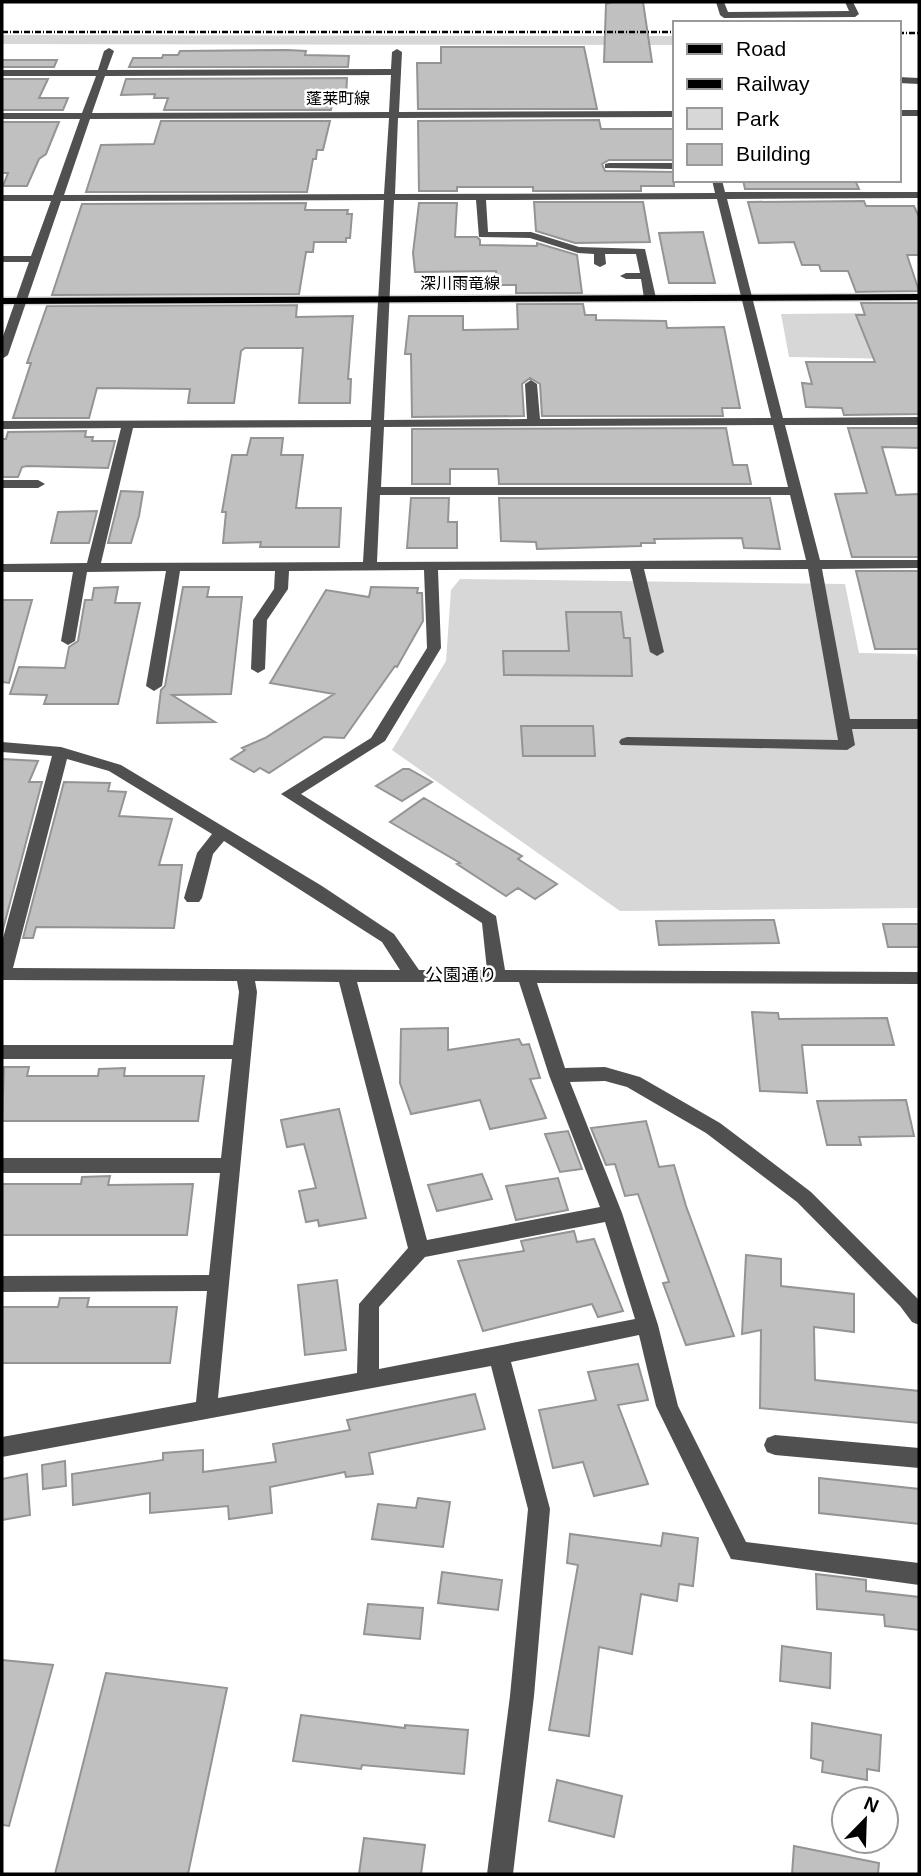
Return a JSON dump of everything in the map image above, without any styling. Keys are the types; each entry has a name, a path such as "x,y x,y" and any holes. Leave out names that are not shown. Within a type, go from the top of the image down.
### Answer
{"main road":[{"name":"深川雨竜線","path":"2,301 919,298"}],"street":[{"path":"720,2 724,15 855,14 849,2"},
{"path":"2,355 109,51"},
{"path":"370,567 397,52"},
{"path":"2,73 395,72"},
{"path":"900,80 919,80"},
{"path":"900,113 919,113"},
{"name":"蓬莱町線","path":"2,116 673,114"},
{"path":"609,166 673,166"},
{"path":"627,743 847,745 814,564 717,182"},
{"path":"2,198 919,195"},
{"path":"481,196 483,235 531,235 578,250 641,251 650,298"},
{"path":"599,251 600,264"},
{"path":"2,259 34,259"},
{"path":"625,276 646,276"},
{"path":"531,384 534,422"},
{"path":"2,425 919,421"},
{"path":"68,641 128,424"},
{"path":"2,484 38,484"},
{"path":"374,491 796,491"},
{"path":"2,568 919,564"},
{"path":"636,565 657,652"},
{"path":"154,686 174,567"},
{"path":"258,669 260,620 281,589 282,567"},
{"path":"432,568 434,648 377,741 289,793 490,919 497,975"},
{"path":"843,724 919,724"},
{"path":"2,747 61,752 115,768 388,938 413,975"},
{"path":"2,974 61,752"},
{"path":"193,898 205,853 222,833"},
{"name":"公園通り","path":"2,974 919,978"},
{"path":"206,1409 248,992 245,975"},
{"path":"346,975 419,1250"},
{"path":"526,975 558,1076 612,1213 647,1325 667,1406 739,1552 919,1574"},
{"path":"2,1052 242,1052"},
{"path":"558,1076 605,1074 633,1082 712,1128 803,1197 907,1300 919,1316"},
{"path":"2,1165 231,1167"},
{"path":"368,1380 369,1304 419,1250 612,1213"},
{"path":"2,1284 219,1283"},
{"path":"2,1447 499,1356 647,1325"},
{"path":"499,1356 539,1509 522,1696 500,1874"},
{"path":"775,1445 919,1458"}],"green space":[{"path":"2,35 673,36 673,45 2,44"},
{"path":"883,313 899,359 789,357 781,314"},
{"path":"460,579 845,584 859,653 916,654 919,665 919,908 620,911 392,750 446,661 451,590"}],"building":[{"path":"643,2 652,62 604,62 606,4"},
{"path":"441,47 584,47 597,109 418,109 417,63 441,63"},
{"path":"180,51 306,51 305,55 349,56 348,67 129,67 133,58 162,58 163,55 178,55"},
{"path":"2,60 57,60 54,67 2,67"},
{"path":"347,78 346,98 333,100 331,110 164,110 168,98 154,98 155,94 121,95 126,79"},
{"path":"2,79 48,79 39,98 68,98 63,110 2,110"},
{"path":"599,120 601,129 673,129 673,160 609,160 602,164 605,171 673,172 674,186 641,186 641,191 533,191 533,187 457,187 457,191 419,191 418,121"},
{"path":"161,121 330,121 323,150 317,150 316,159 313,159 307,192 86,192 101,145 154,144"},
{"path":"2,122 59,122 46,154 39,159 27,186 3,186 8,173 2,173"},
{"path":"743,182 856,182 859,189 745,189"},
{"path":"864,201 866,206 914,206 919,217 919,255 907,255 919,291 856,292 848,271 821,271 819,265 802,265 794,242 759,243 748,202"},
{"path":"534,202 643,202 650,242 575,243 536,231"},
{"path":"306,203 305,210 348,210 347,214 352,214 350,238 346,238 346,242 314,242 313,252 306,252 299,294 52,295 82,204"},
{"path":"419,203 457,203 455,237 477,237 480,245 537,246 537,243 577,255 582,293 516,293 516,285 497,285 496,271 415,272 413,253"},
{"path":"703,232 715,283 669,283 659,233"},
{"path":"861,303 919,303 919,414 844,415 842,408 806,407 802,383 812,384 806,362 875,362 856,315 865,315"},
{"path":"517,304 583,304 585,315 596,315 596,320 666,321 667,328 724,327 740,408 722,408 723,416 542,416 540,384 530,378 522,384 524,416 412,417 411,354 405,354 409,316 463,316 463,330 518,329"},
{"path":"297,305 296,317 353,316 348,379 351,379 350,403 299,403 303,348 245,348 241,351 234,403 188,403 190,389 97,388 89,418 13,418 31,363 27,363 47,306"},
{"path":"726,428 733,465 747,465 751,484 499,484 498,469 450,469 450,484 412,484 412,429"},
{"path":"848,428 919,428 919,448 882,447 896,495 919,494 919,557 852,557 835,494 867,493"},
{"path":"86,431 85,437 93,437 92,441 115,441 108,468 27,466 22,467 18,477 2,477 2,439 6,439 8,432"},
{"path":"251,438 283,438 281,455 303,455 296,508 341,508 339,547 260,547 261,542 223,543 226,512 222,512 232,455 247,455"},
{"path":"121,491 143,492 139,516 131,543 108,543"},
{"path":"411,498 449,498 448,522 457,522 457,548 407,548"},
{"path":"499,498 770,498 780,549 744,548 742,538 654,539 655,543 641,543 641,546 537,549 536,542 501,541"},
{"path":"97,511 89,543 51,543 58,512"},
{"path":"856,571 919,571 919,649 875,649"},
{"path":"118,587 115,603 140,603 118,704 44,704 47,695 10,694 19,667 65,668 69,647 78,641 85,600 92,600 94,588"},
{"path":"183,587 209,587 207,597 242,597 231,694 172,695 215,722 157,723 161,690 165,686"},
{"path":"371,587 418,588 417,593 422,593 423,621 397,667 395,666 344,738 324,737 269,773 260,768 254,772 231,759 245,750 242,748 265,738 334,694 270,683 326,590 369,597"},
{"path":"2,600 32,600 9,683 2,682"},
{"path":"566,612 621,612 624,638 630,638 632,676 504,675 503,651 569,651"},
{"path":"521,726 593,726 595,756 523,756"},
{"path":"2,759 38,761 29,782 42,782 2,933"},
{"path":"403,769 409,769 432,782 402,801 376,786"},
{"path":"64,782 110,783 108,791 126,792 119,816 172,819 159,865 182,865 174,928 36,927 33,938 23,938"},
{"path":"424,798 522,856 518,859 557,884 535,899 518,888 506,896 457,864 460,863 390,822"},
{"path":"774,920 779,943 659,945 656,921"},
{"path":"883,924 919,924 919,947 888,947"},
{"path":"752,1012 778,1013 779,1019 887,1018 894,1045 802,1045 807,1093 760,1091"},
{"path":"448,1028 448,1050 519,1039 522,1045 529,1044 540,1078 530,1079 546,1118 490,1129 480,1100 411,1114 400,1083 401,1029"},
{"path":"4,1067 29,1067 27,1076 98,1076 99,1069 125,1068 124,1076 204,1076 198,1121 2,1121"},
{"path":"906,1100 914,1136 859,1137 861,1145 827,1145 817,1101"},
{"path":"339,1109 366,1218 319,1226 318,1220 306,1222 299,1191 316,1188 304,1144 287,1147 281,1120"},
{"path":"646,1121 659,1167 674,1165 686,1206 734,1336 686,1345 663,1283 669,1282 638,1194 625,1196 615,1164 606,1165 591,1128"},
{"path":"568,1131 582,1169 560,1172 545,1134"},
{"path":"482,1174 492,1199 437,1211 428,1185"},
{"path":"110,1176 108,1185 193,1184 187,1235 2,1235 2,1184 81,1184 82,1177"},
{"path":"558,1178 568,1210 516,1220 506,1186"},
{"path":"574,1231 577,1242 594,1239 623,1311 598,1317 592,1304 483,1331 458,1261 524,1251 521,1241"},
{"path":"746,1255 781,1259 781,1286 854,1294 854,1332 814,1327 815,1380 919,1391 919,1423 760,1408 761,1330 742,1334"},
{"path":"337,1280 346,1350 305,1355 298,1285"},
{"path":"60,1298 89,1298 87,1307 177,1307 170,1363 2,1363 2,1307 58,1307"},
{"path":"638,1364 648,1400 618,1405 648,1484 594,1496 583,1462 553,1468 539,1410 596,1400 588,1372"},
{"path":"475,1394 485,1429 369,1453 373,1474 346,1477 345,1472 270,1487 272,1513 229,1519 228,1506 150,1513 150,1493 73,1505 72,1474 163,1460 163,1453 203,1450 203,1472 276,1462 273,1444 350,1430 347,1420"},
{"path":"65,1461 66,1486 43,1489 42,1465"},
{"path":"27,1474 30,1515 2,1520 2,1479"},
{"path":"819,1478 919,1489 919,1524 819,1513"},
{"path":"418,1498 450,1502 443,1547 372,1539 378,1504 416,1508"},
{"path":"663,1533 698,1538 693,1586 679,1584 677,1601 641,1594 632,1654 599,1647 589,1736 549,1730 578,1565 567,1563 570,1534 661,1546"},
{"path":"442,1572 502,1580 498,1610 438,1603"},
{"path":"816,1574 866,1580 866,1591 919,1597 919,1630 885,1626 884,1615 817,1609"},
{"path":"368,1604 423,1608 420,1639 364,1634"},
{"path":"782,1646 831,1653 830,1688 780,1681"},
{"path":"2,1660 53,1665 9,1826 2,1825"},
{"path":"106,1673 227,1688 188,1874 55,1874"},
{"path":"301,1715 405,1728 405,1725 468,1730 464,1774 362,1765 361,1769 293,1761"},
{"path":"812,1723 881,1735 879,1771 867,1769 867,1780 822,1772 823,1761 811,1758"},
{"path":"557,1780 622,1796 614,1837 549,1821"},
{"path":"364,1838 425,1845 421,1874 359,1874"},
{"path":"794,1846 879,1863 878,1874 792,1874"}],"railway":[{"path":"2,32 673,32"},
{"path":"900,33 919,33"}]}
